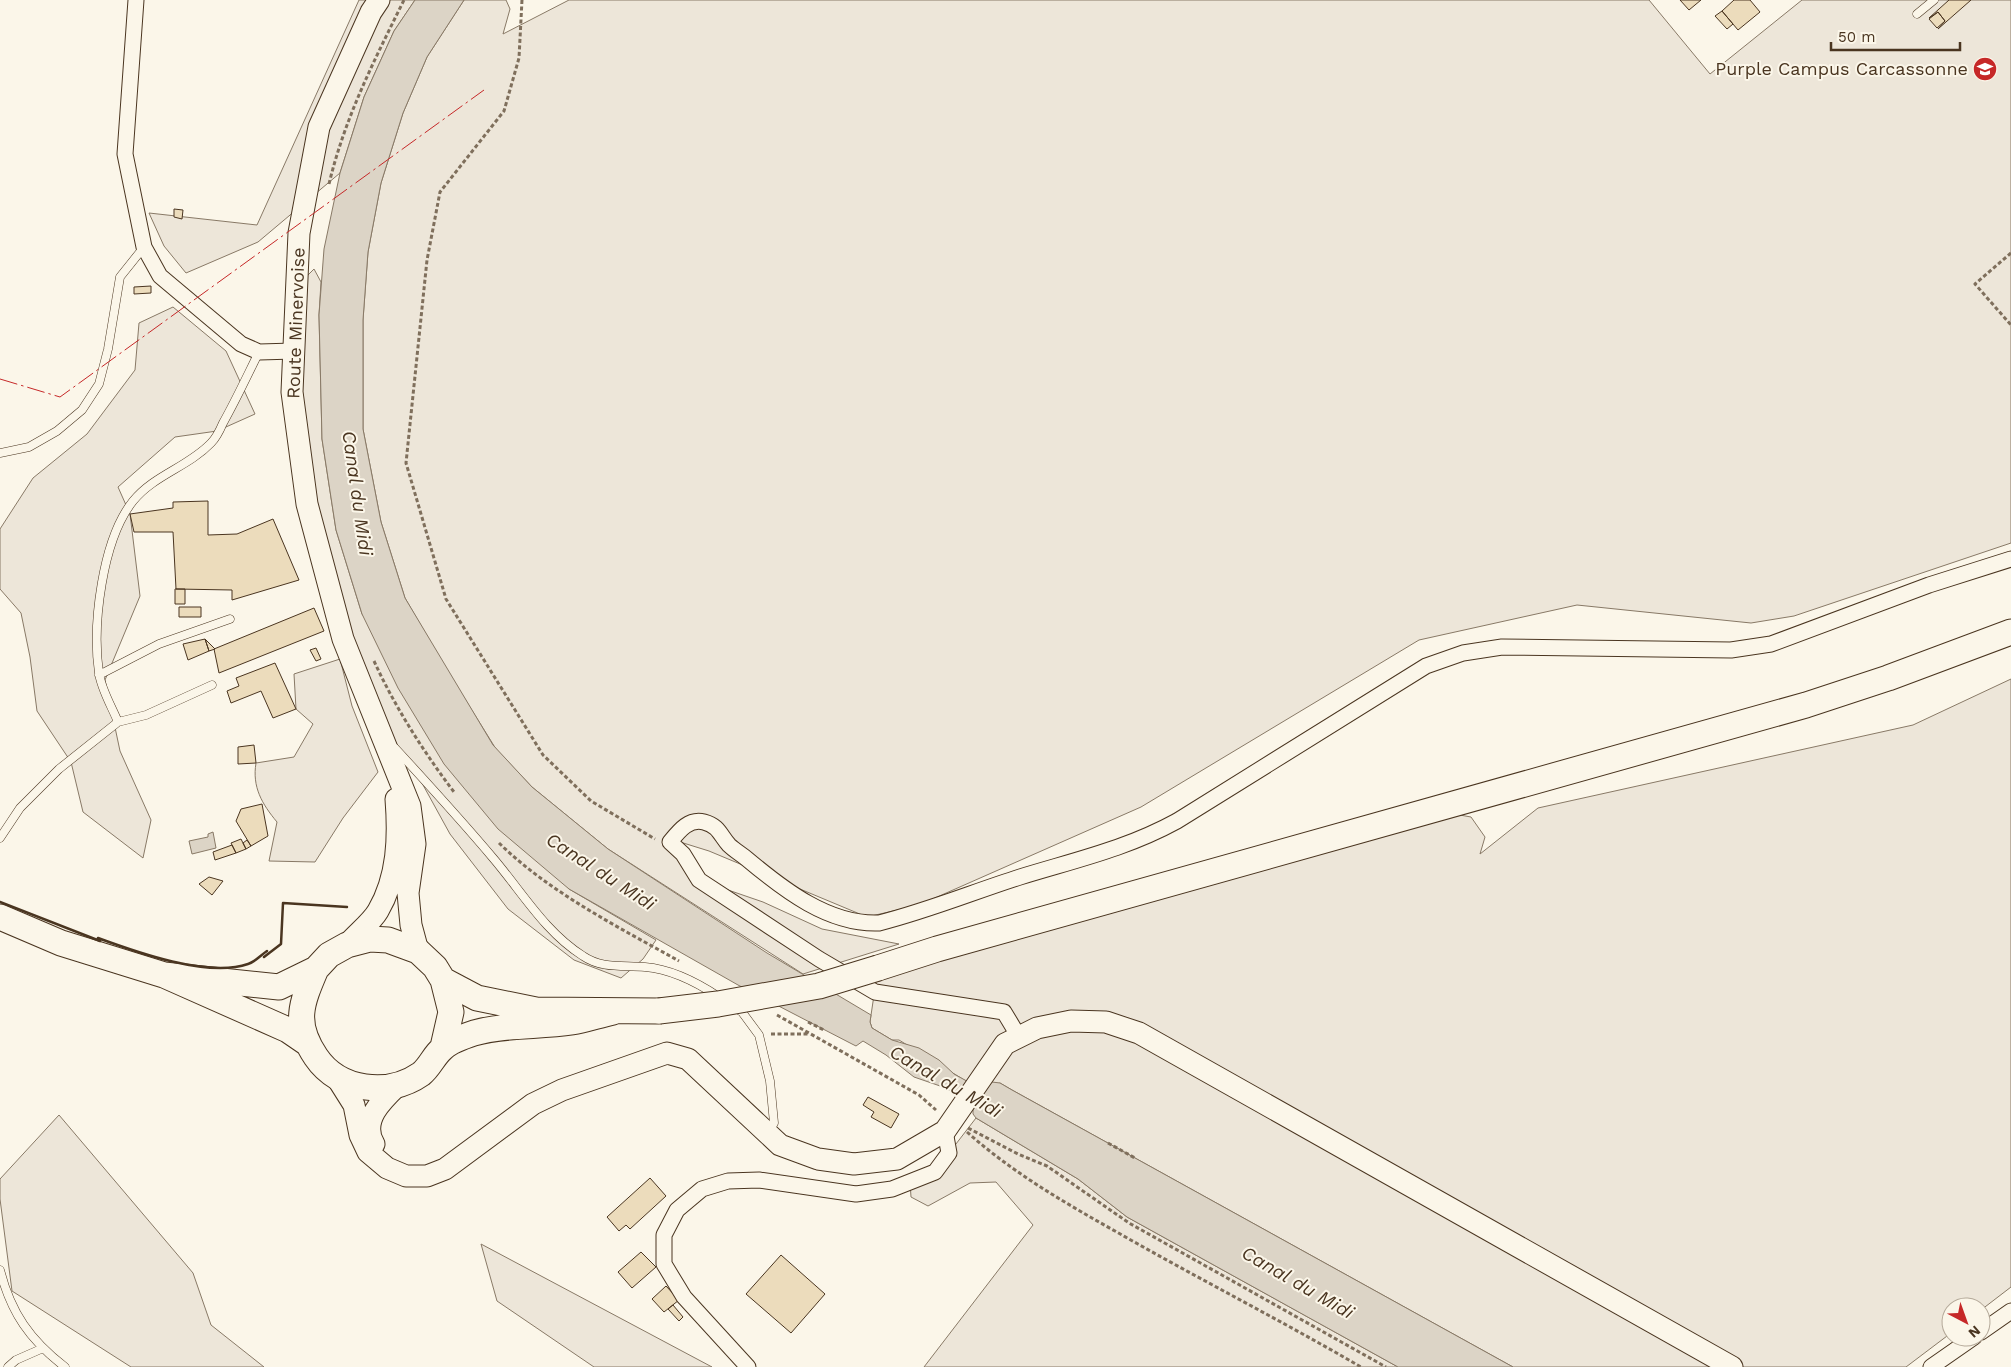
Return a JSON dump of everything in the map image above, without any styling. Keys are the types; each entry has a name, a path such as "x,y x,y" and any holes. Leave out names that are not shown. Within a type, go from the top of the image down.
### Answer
{"main road":[{"path":"443,980 477,998 536,1010 612,1012 659,1012 718,1004 819,986 937,948 1806,705 1888,678 2011,632"},
{"path":"0,917 62,943 164,975 288,1030 307,1043"},
{"path":"164,975 279,987 316,968 329,955 347,945 370,939 388,940 418,951 434,967 443,980 451,1012 443,1047 422,1073 398,1085 366,1088 337,1078 323,1067 307,1043 302,1028 302,1000 316,968"},
{"path":"443,1047 471,1034 497,1028 573,1022 612,1012"}],"street":[{"path":"136,0 125,154 144,247 160,276 241,344 259,352 294,351"},
{"name":"Route Minervoise","path":"379,0 371,12 319,127 299,233 292,392 307,504 343,639 410,806 415,844 408,893 411,925 418,951"},
{"path":"1019,1036 1004,1012 875,992 819,959 699,880 683,854 670,842 683,826 702,821 718,827 729,845 769,878 803,900 842,918 862,924 879,924 1020,877 1118,849 1148,837 1426,666 1463,653 1502,647 1731,650 1771,644 1929,585 2011,559"},
{"path":"347,945 378,912 395,868 398,823 394,766"},
{"path":"337,1078 354,1105 360,1135 368,1152 388,1168 406,1176 427,1176 445,1168 533,1104 562,1090 667,1053 688,1059 780,1145 818,1159 854,1164 897,1159 952,1122 982,1074 1005,1044 1019,1036 1036,1028 1072,1021 1106,1022 1139,1033 1732,1367"},
{"path":"388,1168 371,1140 370,1124 382,1100 398,1085"},
{"path":"748,1367 684,1297 664,1264 664,1235 677,1210 702,1189 728,1181 759,1180 856,1194 892,1188 935,1172 949,1152 952,1122"},
{"path":"1991,1325 2011,1311"},
{"path":"1932,1367 1960,1347"}],"lane":[{"path":"1917,14 1934,0"},
{"path":"0,453 29,447 57,430 82,410 99,384 108,349 120,277 144,247"},
{"path":"118,722 99,675 97,641 107,562 120,524 133,502 152,482 188,462 213,442 259,352"},
{"path":"99,675 159,644 230,619"},
{"path":"0,838 20,808 59,769 118,722 146,715 212,685"},
{"path":"380,731 494,859 544,924 584,957 613,968 646,967 700,984 742,1012 760,1035 770,1081 774,1123 768,1133"},
{"path":"0,1270 4,1286 20,1322 41,1349 65,1367"},
{"path":"8,1367 16,1360 41,1349"}],"path":[{"path":"328,192 338,144 369,71 404,0"},
{"path":"522,0 519,58 504,111 440,192 427,260 406,463 446,600 544,755 591,801 651,838 670,842"},
{"path":"2011,253 1975,284 2011,325"},
{"path":"371,654 392,699 432,764 454,793"},
{"path":"497,842 524,868 627,932 685,964"},
{"path":"774,1013 918,1096 991,1153 1039,1187 1361,1367"},
{"path":"808,1022 824,1030"},
{"path":"760,1035 786,1032 810,1034"},
{"path":"952,1122 1047,1166 1129,1223 1386,1367"},
{"path":"1108,1143 1135,1158"}],"shaded area":[{"path":"359,0 415,0 394,31 364,97 340,173 258,242 186,273 164,246 149,213 257,225"},
{"path":"464,0 506,0 510,9 503,34 569,0 1649,0 1710,74 1802,0 2011,0 2011,543 1794,616 1751,623 1577,605 1419,640 1141,807 919,905 867,917 709,851 664,837 699,880 763,902 822,929 899,944 803,974 608,849 532,787 496,749 405,598 381,522 363,429 363,320 368,252 381,183 403,113 427,57"},
{"path":"314,269 321,282 319,315 322,439 336,530 362,614 569,889 656,940 643,959 621,978 574,960 508,909 450,834 406,754 380,731 307,504 297,286"},
{"path":"173,307 226,351 255,414 217,431 175,437 118,487 130,514 140,596 105,680 120,751 151,820 143,858 83,812 71,762 37,711 30,657 21,613 0,589 0,529 33,478 87,434 135,370 139,323"},
{"path":"340,659 352,706 378,772 343,818 315,862 269,861 277,822 259,795 255,780 256,763 294,757 313,724 296,709 294,674"},
{"path":"2011,679 2011,1287 1991,1302 1991,1297 1941,1297 1941,1341 1906,1367 1513,1367 1000,1083 983,1090 974,1086 899,1040 892,1040 872,1028 870,1022 878,968 1432,810 1471,817 1485,837 1480,854 1538,808 1913,725"},
{"path":"59,1115 193,1273 211,1325 264,1367 131,1367 12,1291 0,1199 0,1179"},
{"path":"976,1118 1078,1179 1127,1217 1398,1367 924,1367 1033,1225 996,1182 970,1183 928,1206 911,1197 910,1182 949,1153"},
{"path":"481,1244 712,1367 594,1367 497,1301"}],"water":[{"name":"Canal du Midi","path":"415,0 464,0 427,57 403,113 381,183 368,252 363,320 363,429 381,522 405,598 493,745 532,787 608,849 767,953 871,1015 870,1022 872,1028 892,1040 919,1048 939,1060 954,1074 983,1090 992,1082 1000,1083 1513,1367 1398,1367 1127,1217 1078,1179 976,1118 973,1114 973,1106 946,1088 914,1077 886,1055 863,1041 856,1046 738,985 569,889 498,829 444,764 398,688 362,614 336,530 322,439 319,315 324,249 340,173 364,97 394,31"},
{"path":"213,832 216,848 192,854 189,841 208,837 208,834"}],"building":[{"path":"1680,0 1701,0 1689,10"},
{"path":"1734,0 1750,0 1760,12 1738,30 1722,11"},
{"path":"1949,0 1971,0 1938,29 1945,21 1938,12 1929,18"},
{"path":"1722,11 1733,24 1727,29 1715,16"},
{"path":"1938,12 1945,21 1937,28 1929,19"},
{"path":"174,209 183,210 182,219 174,217"},
{"path":"151,286 151,293 134,294 134,287"},
{"path":"208,501 208,535 237,534 273,519 299,580 232,600 232,590 176,589 173,532 134,532 130,514 173,508 173,502"},
{"path":"175,589 185,589 185,604 175,604"},
{"path":"179,607 201,607 201,617 179,617"},
{"path":"314,608 324,631 219,673 214,649"},
{"path":"205,639 209,651 188,660 183,644"},
{"path":"205,639 215,649 209,651"},
{"path":"316,648 321,659 316,661 310,650"},
{"path":"275,663 296,709 273,718 261,691 231,703 227,691 239,686 236,678"},
{"path":"254,745 256,763 238,764 238,747"},
{"path":"262,804 268,836 251,846 236,821 241,809"},
{"path":"241,839 246,849 236,853 231,843"},
{"path":"247,840 251,846 246,849 243,843"},
{"path":"232,845 236,853 215,860 213,852"},
{"path":"209,877 223,881 212,895 199,884"},
{"path":"868,1097 899,1114 891,1128 871,1117 874,1112 863,1105"},
{"path":"650,1178 666,1196 630,1229 626,1225 619,1231 607,1217"},
{"path":"641,1252 656,1267 632,1288 618,1272"},
{"path":"781,1255 825,1294 791,1333 746,1294"},
{"path":"666,1286 679,1300 664,1312 652,1299"},
{"path":"673,1305 683,1317 679,1321 668,1309"}],"wall":[{"path":"0,902 100,941"},
{"path":"264,957 281,944 283,903 347,907"},
{"path":"98,938 152,956 193,966 213,968 248,964 267,951"}],"power":[{"path":"0,379 60,397 484,90"}],"place":[{"name":"Purple Campus Carcassonne","path":"1985,69"}]}
